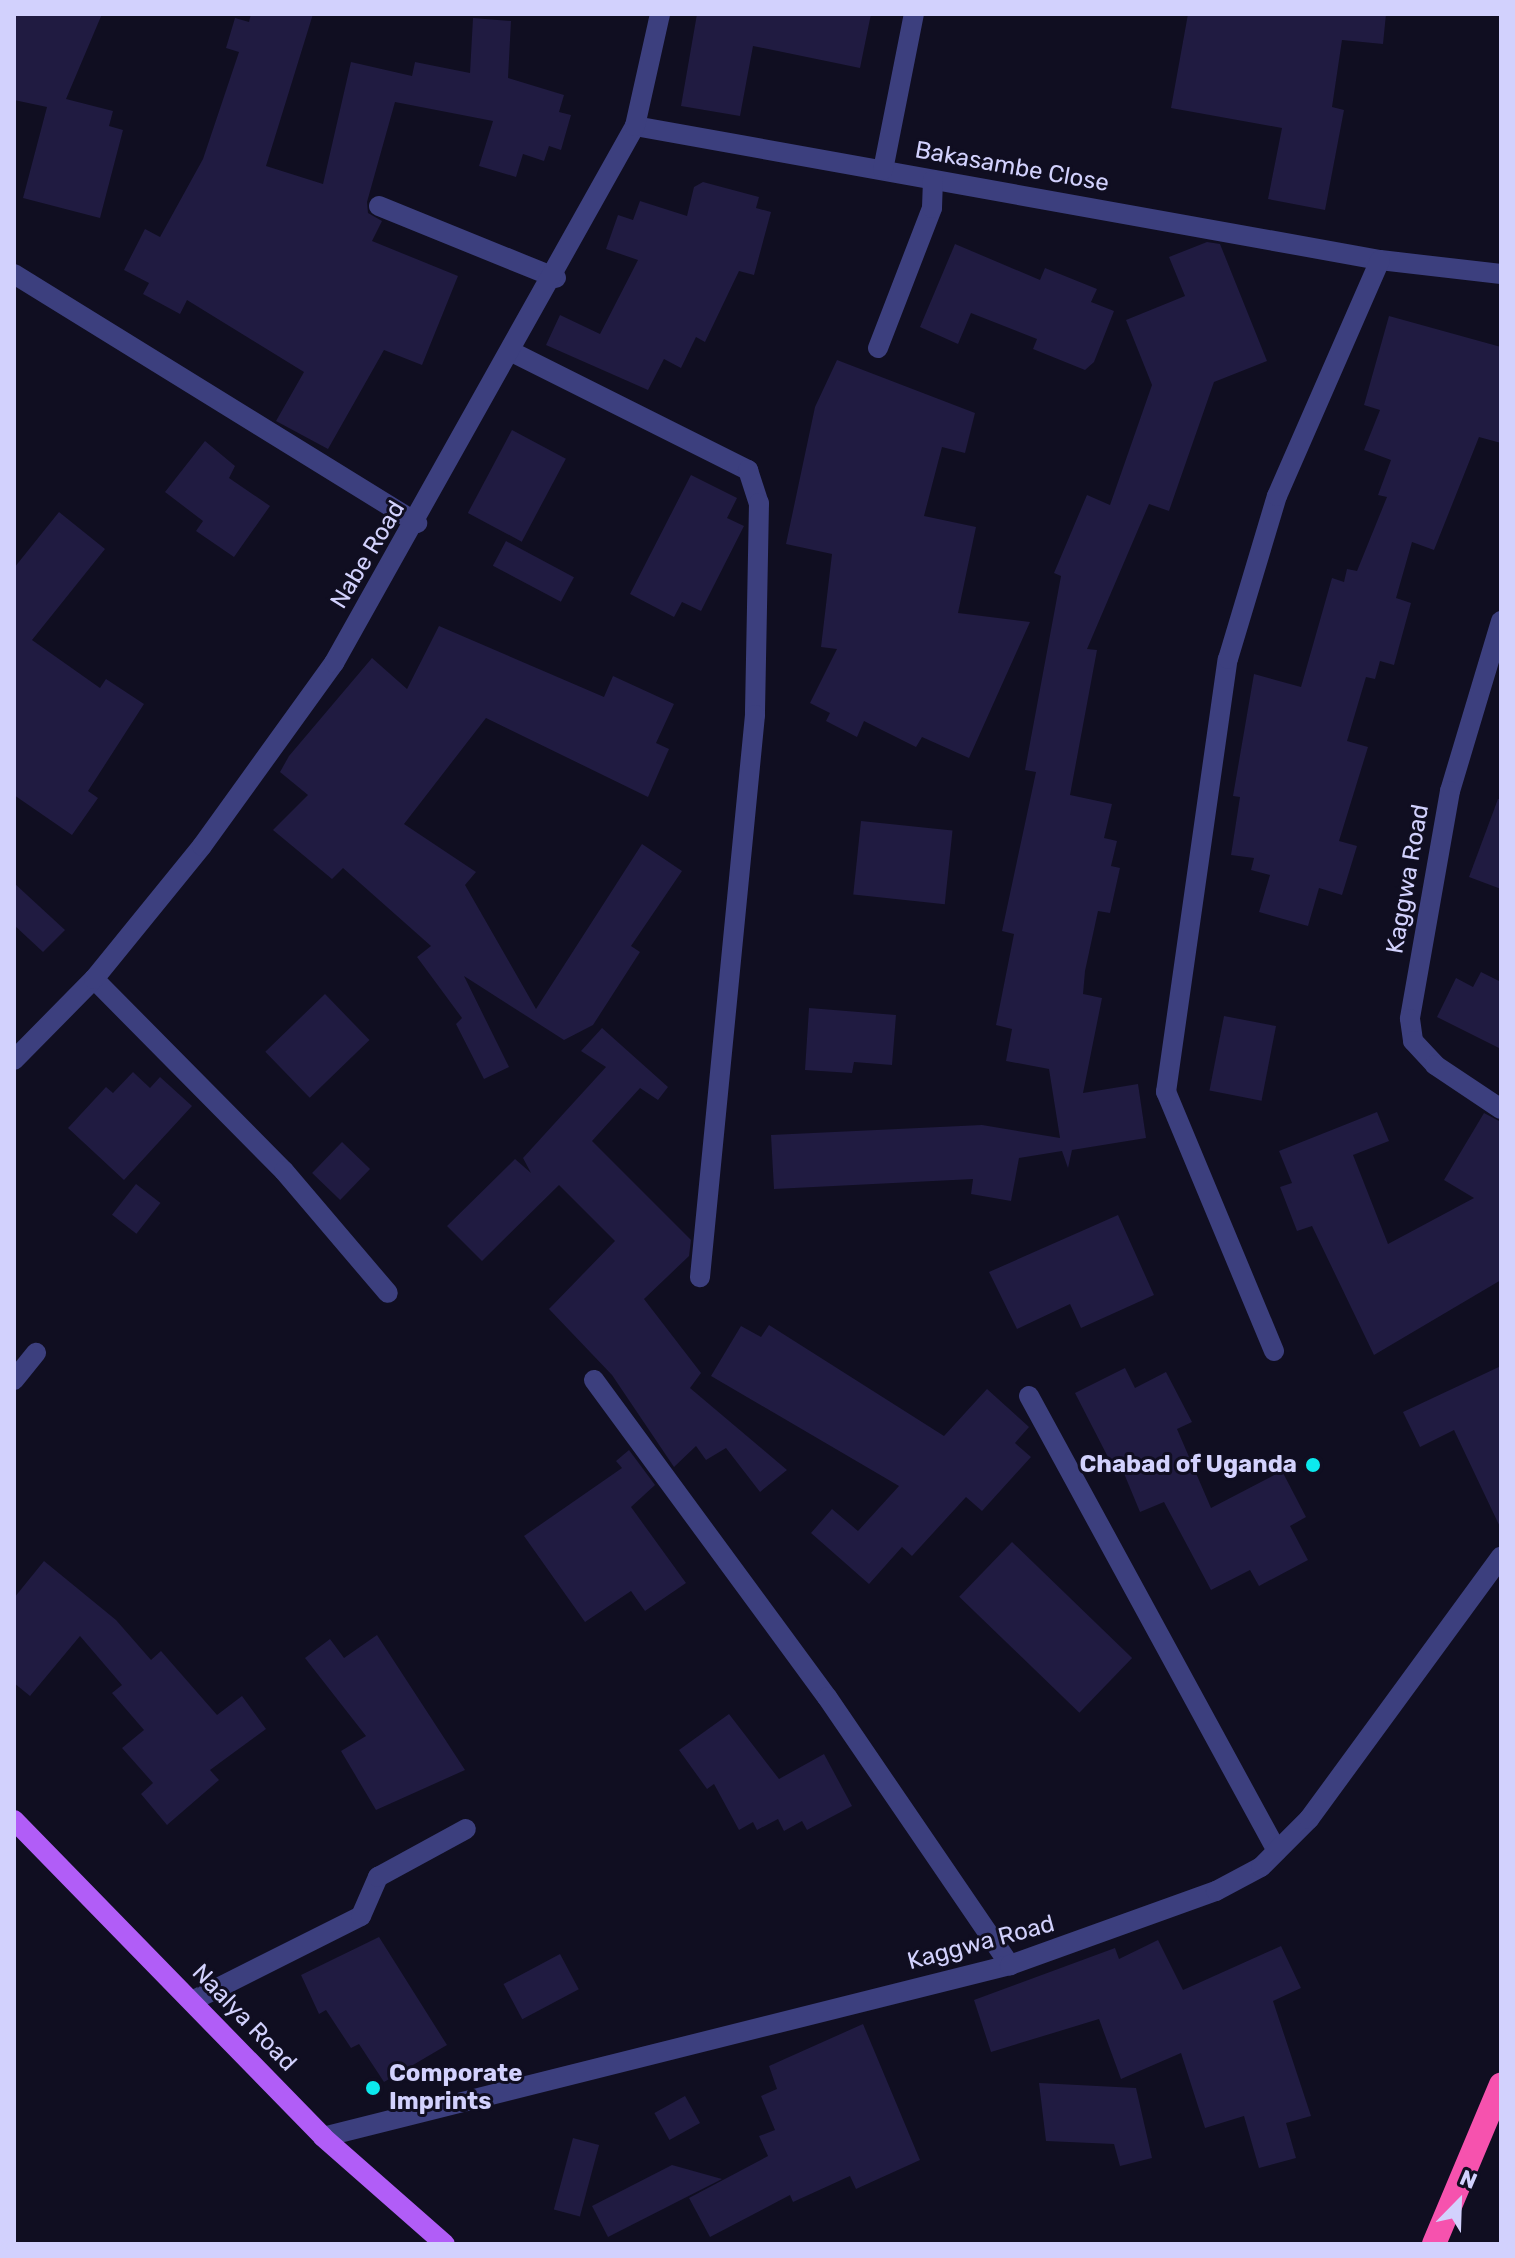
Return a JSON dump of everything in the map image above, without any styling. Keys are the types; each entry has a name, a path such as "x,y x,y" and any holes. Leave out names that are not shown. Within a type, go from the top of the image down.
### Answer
{"highway":[{"path":"1434,2244 1501,2085"}],"main road":[{"name":"Naalya Road","path":"14,1820 323,2137 431,2236 445,2244"}],"street":[{"name":"Nabe Road","path":"14,1060 94,979 334,663 514,353 635,126 660,14"},
{"path":"883,170 914,14"},
{"name":"Bakasambe Close","path":"635,126 1380,260"},
{"path":"878,348 932,208 933,180"},
{"path":"379,206 556,278"},
{"path":"1274,1351 1166,1092 1228,659 1277,496 1380,260 1501,274"},
{"path":"14,274 417,523"},
{"path":"514,353 748,470 759,503 755,715 700,1277"},
{"name":"Kaggwa Road","path":"1501,621 1450,791 1410,1019 1413,1041 1435,1065 1501,1109"},
{"path":"94,979 284,1171 388,1293"},
{"path":"14,1380 36,1353"},
{"path":"594,1380 827,1697 1010,1965"},
{"path":"1029,1396 1277,1851"},
{"name":"Kaggwa Road","path":"323,2137 1010,1965 1160,1917 1261,1867 1277,1851 1353,1764 1501,1557"},
{"path":"192,2001 361,1916 378,1877 466,1829"}],"building":[{"path":"14,14 102,14 66,99 113,111 109,126 123,130 100,218 23,198 47,107 14,100"},
{"path":"251,14 313,14 266,166 323,184 351,62 412,76 415,62 470,73 473,18 511,21 508,78 564,95 559,112 571,115 561,150 549,146 544,161 523,154 516,177 479,166 493,121 395,102 367,202 368,213 382,221 372,241 458,276 422,365 384,350 328,449 276,421 304,372 187,300 180,314 143,294 149,283 124,270 145,229 160,237 203,159 239,52 226,48 235,18 249,22"},
{"path":"697,14 871,14 860,68 753,46 740,116 681,106"},
{"path":"1188,14 1386,14 1383,44 1342,40 1332,107 1344,110 1325,210 1268,199 1282,128 1171,108"},
{"path":"703,182 759,197 756,208 771,212 754,275 739,271 705,342 696,337 681,368 664,359 648,390 546,345 560,315 600,334 638,260 606,249 618,215 633,220 640,201 687,216 694,187"},
{"path":"1207,242 1220,244 1267,361 1214,382 1169,511 1149,504 1087,649 1097,650 1070,795 1112,804 1104,838 1117,841 1111,866 1120,868 1110,913 1098,911 1085,971 1083,994 1102,998 1083,1093 1138,1084 1146,1138 1072,1150 1068,1168 1062,1151 1019,1158 1011,1201 971,1194 973,1179 774,1189 771,1135 982,1125 1060,1138 1049,1069 1006,1061 1012,1029 996,1025 1014,934 1002,931 1036,772 1025,770 1061,576 1054,573 1087,495 1110,505 1152,385 1126,320 1185,296 1169,257"},
{"path":"955,244 1040,280 1045,268 1097,289 1091,302 1114,311 1094,362 1085,370 1033,349 1037,339 971,313 958,344 920,327"},
{"path":"1389,316 1501,347 1501,443 1479,437 1434,550 1412,542 1396,598 1411,603 1394,665 1380,661 1375,679 1366,677 1347,741 1368,747 1339,841 1357,846 1342,895 1319,888 1308,926 1259,912 1270,875 1251,870 1254,858 1231,855 1240,797 1233,796 1254,674 1301,687 1332,578 1344,582 1347,569 1357,571 1387,497 1378,495 1391,460 1364,450 1380,410 1364,405"},
{"path":"837,360 975,413 965,453 942,447 924,516 976,527 958,613 1030,622 969,758 922,737 916,747 864,721 857,737 826,721 830,713 810,703 837,649 821,647 832,554 786,544 815,407"},
{"path":"512,430 566,459 522,542 468,513"},
{"path":"205,441 235,466 229,478 270,506 234,557 196,531 203,521 165,492"},
{"path":"691,475 737,498 727,518 744,526 701,611 682,602 674,617 630,594"},
{"path":"59,512 105,549 32,640 100,688 106,679 144,704 88,791 98,798 72,835 14,795 14,568"},
{"path":"506,541 574,577 561,602 493,566"},
{"path":"439,626 604,697 613,676 674,704 656,743 669,749 648,797 486,718 404,824 476,872 465,885 536,1009 642,844 682,871 631,946 640,952 593,1025 564,1040 464,976 509,1067 484,1079 456,1024 462,1018 417,957 431,946 343,868 332,879 273,830 308,795 280,772 289,756 372,658 407,689"},
{"path":"1498,799 1501,799 1501,889 1469,877"},
{"path":"861,821 952,831 945,904 853,895"},
{"path":"14,883 65,930 43,952 14,925"},
{"path":"1481,972 1501,982 1501,1049 1437,1017 1456,978 1473,987"},
{"path":"325,994 369,1040 310,1098 265,1052"},
{"path":"809,1008 896,1015 892,1065 854,1062 852,1073 805,1070"},
{"path":"1224,1016 1276,1026 1262,1101 1209,1091"},
{"path":"602,1028 668,1087 658,1100 640,1088 592,1141 691,1240 689,1256 644,1299 701,1373 690,1388 787,1470 760,1492 726,1448 706,1460 696,1446 674,1467 612,1375 549,1309 615,1241 559,1185 482,1261 447,1226 515,1159 531,1173 523,1158 606,1067 581,1051"},
{"path":"133,1072 150,1088 160,1077 192,1106 124,1180 68,1128 106,1087 113,1093"},
{"path":"1377,1112 1389,1141 1353,1155 1388,1244 1474,1198 1444,1180 1484,1113 1501,1122 1501,1280 1374,1355 1312,1226 1297,1231 1280,1187 1292,1183 1279,1151"},
{"path":"342,1142 370,1169 340,1200 312,1173"},
{"path":"136,1184 160,1203 136,1234 112,1215"},
{"path":"1118,1215 1154,1295 1081,1328 1070,1304 1017,1329 989,1272"},
{"path":"769,1325 944,1436 987,1389 1029,1427 1015,1443 1031,1457 982,1511 966,1497 912,1556 902,1547 869,1584 811,1533 832,1509 858,1531 899,1486 711,1376 741,1326 761,1337"},
{"path":"1501,1366 1501,1529 1454,1430 1420,1447 1403,1412"},
{"path":"1125,1368 1135,1388 1166,1372 1192,1422 1177,1429 1211,1508 1282,1471 1306,1517 1290,1526 1308,1560 1259,1586 1250,1570 1211,1590 1164,1502 1140,1512 1118,1459 1111,1463 1075,1393"},
{"path":"629,1450 655,1485 631,1507 686,1583 645,1611 631,1591 585,1622 524,1536 622,1468 616,1461"},
{"path":"1012,1542 1132,1658 1079,1713 959,1597"},
{"path":"44,1561 116,1620 151,1660 161,1651 217,1715 242,1696 266,1729 210,1770 219,1780 167,1825 141,1794 153,1783 122,1748 144,1730 112,1693 122,1685 80,1636 30,1696 14,1683 14,1598"},
{"path":"377,1635 465,1770 376,1810 341,1751 366,1736 305,1658 330,1639 344,1658"},
{"path":"729,1714 779,1779 824,1754 852,1806 807,1830 802,1821 784,1831 778,1819 757,1830 753,1822 739,1830 714,1784 707,1789 679,1750"},
{"path":"379,1937 447,2045 384,2082 359,2044 351,2048 326,2010 319,2014 301,1975"},
{"path":"1158,1940 1183,1990 1281,1946 1301,1988 1273,2001 1311,2116 1286,2123 1296,2158 1259,2168 1244,2116 1205,2128 1181,2053 1121,2079 1099,2019 991,2052 974,2000 1115,1948 1119,1959"},
{"path":"560,1954 579,1989 522,2019 503,1984"},
{"path":"863,2024 920,2160 856,2189 850,2176 793,2202 790,2195 710,2237 689,2198 768,2156 759,2136 775,2130 761,2096 777,2089 769,2066"},
{"path":"1039,2083 1136,2088 1152,2158 1120,2166 1114,2144 1046,2141"},
{"path":"685,2096 700,2123 669,2140 654,2113"},
{"path":"573,2138 599,2145 580,2216 554,2209"},
{"path":"672,2165 722,2179 608,2237 592,2206"}],"place":[{"name":"Chabad of Uganda","path":"1313,1465"},
{"name":"Comporate Imprints","path":"373,2088"}]}
